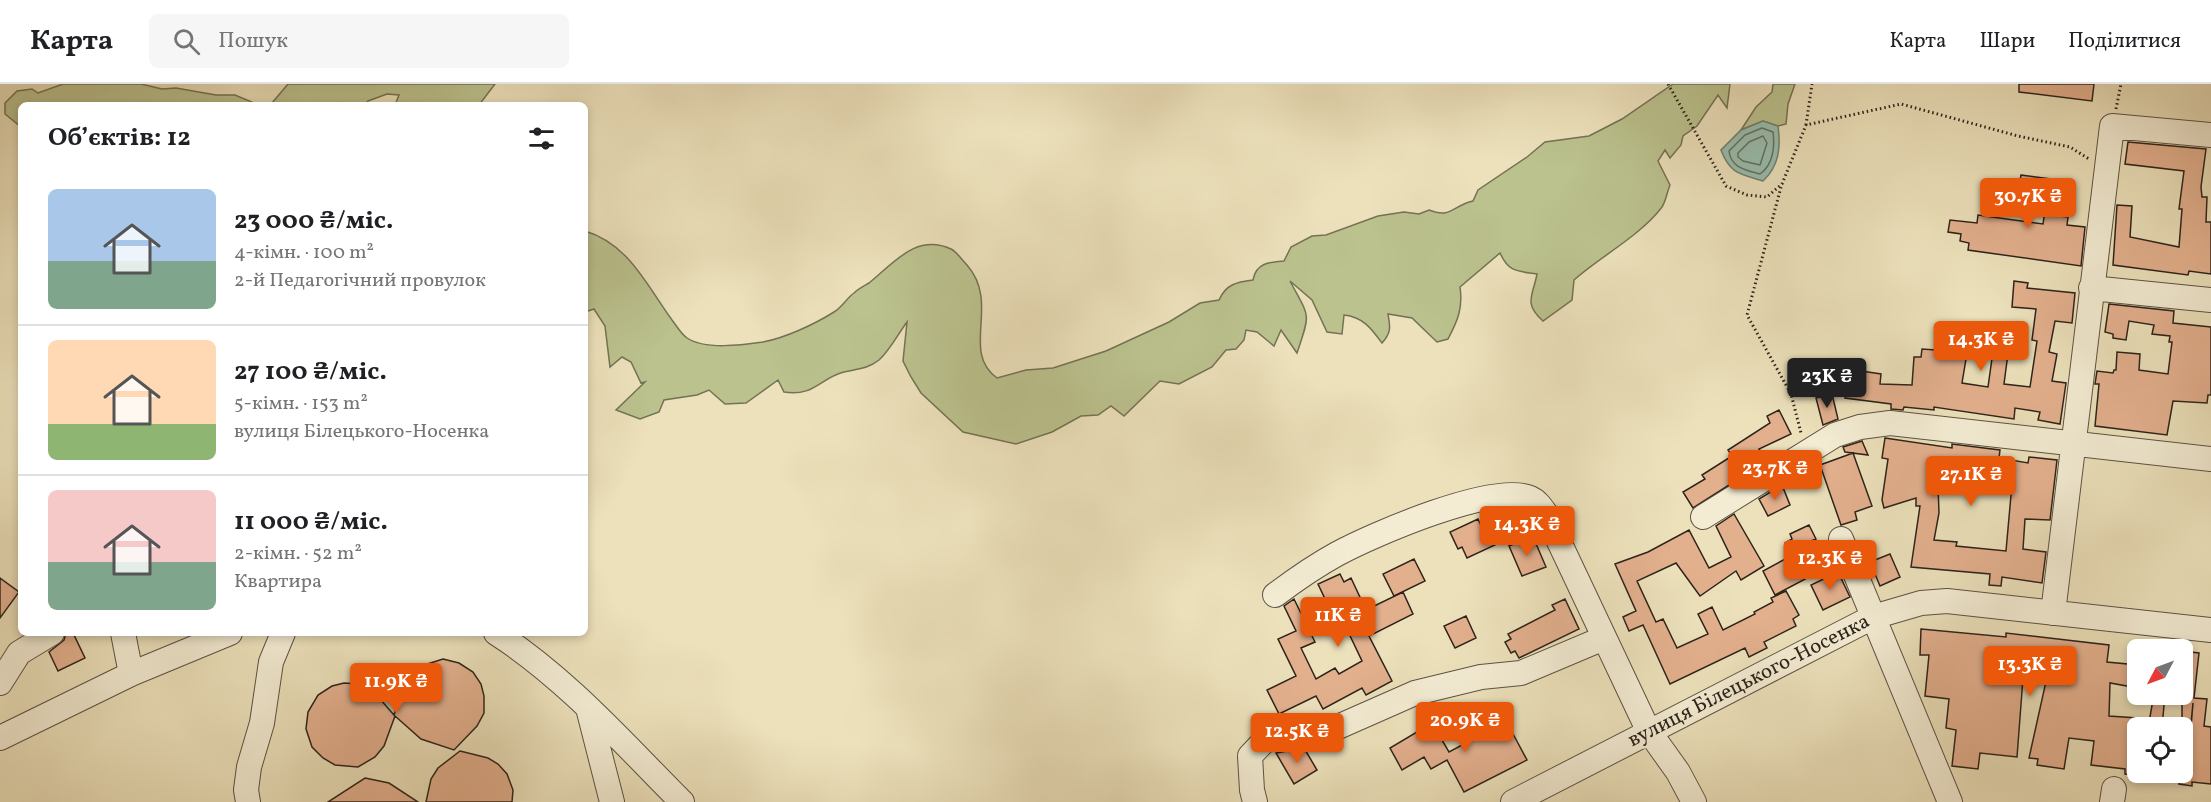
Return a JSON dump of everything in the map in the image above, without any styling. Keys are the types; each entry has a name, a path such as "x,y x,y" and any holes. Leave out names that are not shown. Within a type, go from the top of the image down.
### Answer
{"street":[{"path":"2053,613 2112,126 2211,135"},
{"path":"2091,288 2211,300"},
{"path":"1703,517 1835,435 1860,427 1890,423 2211,459"},
{"path":"1275,595 1339,553 1399,526 1447,508 1508,494 1528,497 1537,502 1546,514 1648,730 1678,772 1694,802"},
{"path":"1841,539 1950,802"},
{"name":"вулиця Білецького-Носенка","path":"1513,802 1648,730 1873,617 1921,603 1947,601 2211,630"},
{"path":"0,683 19,653 47,636"},
{"path":"124,636 131,674"},
{"path":"0,738 131,674 223,636"},
{"path":"248,802 246,790 249,767 262,723 271,662 282,636"},
{"path":"500,636 530,655 588,708 682,802"},
{"path":"1256,802 1252,790 1250,756 1266,740 1330,730 1415,693 1481,677 1521,673 1604,638"},
{"path":"588,708 612,802"}],"path":[{"path":"1668,84 1726,186 1747,195 1767,197 1782,184"},
{"path":"1806,452 1791,394 1747,315 1782,184 1806,125 1812,84"},
{"path":"1806,125 1901,104 2018,136 2070,147 2106,171"}],"green space":[{"path":"63,84 141,84 162,89 176,88 216,95 235,95 252,102 18,102 18,125 5,114 5,103 17,91 32,89 38,93"},
{"path":"288,84 495,84 481,102 396,102 399,95 387,94 367,102 273,102"},
{"path":"1673,84 1730,84 1727,108 1718,95 1697,126 1683,136 1681,145 1670,158 1665,150 1658,161 1670,185 1662,207 1632,237 1574,280 1572,300 1543,321 1531,304 1537,274 1511,268 1500,253 1460,287 1460,308 1455,326 1448,339 1437,342 1412,318 1388,314 1390,329 1382,343 1366,324 1351,316 1344,315 1342,334 1327,332 1312,300 1290,281 1302,302 1306,316 1305,329 1297,353 1281,330 1274,346 1257,332 1246,330 1244,340 1236,349 1226,350 1212,367 1179,384 1160,381 1124,416 1111,406 1098,415 1081,416 1052,432 1016,444 963,432 921,393 903,361 907,322 887,352 875,363 836,375 803,392 784,392 778,380 746,403 725,404 709,390 697,395 664,400 659,412 640,419 616,410 645,382 641,383 631,362 622,357 610,367 605,326 594,309 588,311 588,232 614,246 625,256 685,336 695,342 713,345 763,342 800,330 837,310 906,252 916,247 938,245 955,252 977,280 982,311 981,354 986,367 997,378 1026,370 1053,368 1106,351 1169,322 1200,303 1219,300 1229,287 1253,280 1257,270 1264,264 1284,261 1291,247 1312,236 1326,235 1378,216 1404,212 1419,214 1429,210 1448,212 1473,201 1478,190 1545,142 1589,136 1622,119"},
{"path":"1773,84 1795,84 1788,104 1786,124 1778,126 1763,121 1741,130 1756,107 1772,92"}],"water":[{"path":"1763,121 1778,126 1779,142 1776,163 1763,181 1732,169 1721,150 1741,130"}],"building":[{"path":"2019,84 2094,84 2092,101 2019,92"},
{"path":"2128,142 2206,149 2201,187 2202,197 2207,197 2206,222 2211,222 2211,274 2189,271 2188,275 2113,265 2117,205 2132,206 2130,237 2179,247 2182,209 2179,209 2184,171 2125,164"},
{"path":"2021,175 2066,181 2061,216 2068,217 2067,225 2085,227 2081,266 1968,250 1969,243 1960,241 1961,234 1948,232 1950,220 1977,223 1978,215 2043,224 2047,197 2018,193"},
{"path":"2014,281 2028,283 2027,288 2075,293 2072,323 2055,321 2049,352 2057,354 2052,381 2066,383 2060,424 2038,420 2040,412 2015,408 2014,419 1934,407 1934,410 1904,407 1903,410 1891,409 1891,404 1845,398 1848,369 1881,374 1880,384 1912,385 1914,357 1921,357 1922,349 1950,351 1952,344 1968,347 1962,383 1988,387 1994,344 2009,346 2004,384 2030,387 2037,341 2032,340 2036,309 2012,307"},
{"path":"2109,304 2174,311 2173,323 2211,327 2211,395 2208,395 2207,403 2173,401 2167,435 2095,426 2099,384 2095,384 2097,371 2113,373 2116,370 2117,352 2140,354 2139,370 2168,374 2172,342 2169,342 2170,336 2152,334 2154,325 2129,321 2126,340 2113,338 2113,334 2105,332"},
{"path":"1832,394 1838,419 1823,425 1816,398"},
{"path":"1779,410 1791,434 1759,449 1767,461 1693,508 1683,492 1705,479 1702,475 1732,456 1728,450 1770,423 1767,416"},
{"path":"1885,438 1952,448 1952,444 2000,450 1999,458 2028,463 2029,457 2057,460 2050,520 2025,519 2023,549 2046,552 2042,583 2002,577 2001,586 1989,585 1990,574 1911,567 1920,506 1916,506 1916,498 1884,508 1882,500 1888,459 1882,458","holes":["1967,477 2012,484 2006,551 1956,546 1957,542 1934,540 1939,513 1938,486 1951,488 1953,478 1967,480"]},
{"path":"1862,441 1868,455 1845,452 1843,447"},
{"path":"1853,453 1872,506 1855,512 1857,520 1841,525 1820,465"},
{"path":"1782,485 1790,505 1768,516 1759,499"},
{"path":"1734,514 1764,566 1741,580 1736,571 1700,596 1676,563 1637,581 1656,622 1663,619 1677,648 1708,634 1698,614 1712,607 1723,630 1755,614 1754,612 1773,602 1771,598 1786,591 1799,615 1793,619 1796,626 1764,642 1767,648 1749,657 1745,648 1670,684 1643,625 1629,631 1623,617 1636,611 1615,564 1648,552 1689,530 1709,568 1731,557 1716,526"},
{"path":"1478,519 1483,530 1487,528 1495,545 1467,558 1462,547 1458,549 1450,532"},
{"path":"1809,525 1816,539 1801,545 1808,558 1803,560 1811,576 1775,595 1763,571 1791,556 1785,543 1792,539 1790,534"},
{"path":"1528,538 1529,541 1534,539 1546,567 1522,576 1509,546"},
{"path":"1890,554 1900,577 1880,586 1870,562"},
{"path":"1414,559 1425,581 1394,596 1383,574"},
{"path":"1838,572 1850,597 1823,610 1811,585"},
{"path":"1340,574 1344,582 1351,578 1366,610 1403,592 1413,614 1369,636 1392,681 1366,695 1362,688 1323,709 1316,696 1279,714 1267,690 1296,676 1278,639 1296,631 1284,606 1294,599 1315,642 1301,648 1316,679 1335,668 1339,674 1362,661 1342,619 1336,622 1318,584"},
{"path":"0,578 18,593 0,618"},
{"path":"1565,599 1579,629 1519,658 1515,651 1511,653 1505,642 1511,639 1508,634 1555,610 1552,605"},
{"path":"1466,616 1476,638 1455,648 1444,626"},
{"path":"1921,629 2006,637 2006,633 2109,645 2107,662 2127,664 2127,686 2110,683 2109,716 2127,717 2127,774 2125,774 2125,769 2091,765 2094,741 2069,738 2064,769 2037,765 2038,759 2029,758 2049,668 2024,665 2017,757 1980,753 1978,769 1952,766 1956,730 1946,728 1949,699 1925,696 1929,655 1920,655"},
{"path":"65,636 74,636 85,658 58,671 49,652 64,640"},
{"path":"2193,652 2199,653 2194,698 2207,699 2204,726 2211,727 2211,784 2193,782"},
{"path":"443,659 459,663 473,672 481,684 484,696 484,713 477,726 454,750 421,739 395,716 384,746 375,757 358,767 335,765 323,758 312,747 306,729 308,712 318,695 332,686 344,683 359,684 374,692 394,715 406,680 418,667"},
{"path":"2152,705 2164,705 2163,717 2150,717"},
{"path":"2182,705 2193,705 2192,717 2182,717"},
{"path":"1497,712 1509,734 1512,732 1527,760 1464,792 1447,760 1431,769 1424,757 1402,770 1390,748 1432,723 1449,752 1483,734 1477,723"},
{"path":"1304,748 1317,770 1294,784 1276,753"},
{"path":"460,751 488,758 498,764 507,774 513,790 512,802 426,802 431,779 438,768"},
{"path":"365,778 389,783 418,802 328,802"},
{"path":"2192,783 2192,786 2179,784"}]}
